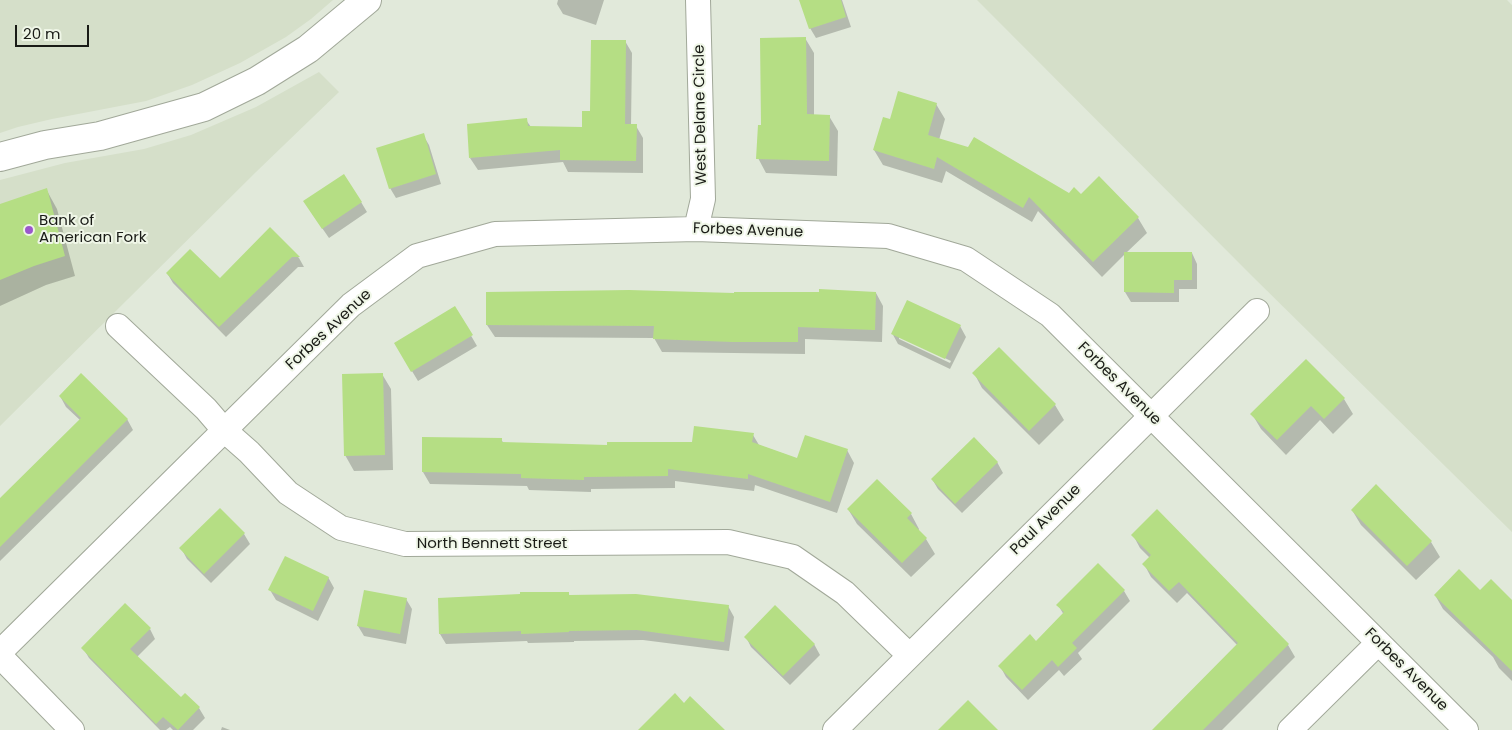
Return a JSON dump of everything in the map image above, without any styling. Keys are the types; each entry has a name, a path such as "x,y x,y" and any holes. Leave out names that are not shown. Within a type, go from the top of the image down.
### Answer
{"street":[{"path":"0,157 45,145 100,136 204,107 258,81 308,49 367,0"},
{"name":"West Delane Circle","path":"696,229 703,199 698,0"},
{"name":"Forbes Avenue","path":"0,652 351,305 417,256 495,234 696,229 888,236 966,259 1050,315 1466,730"},
{"name":"Paul Avenue","path":"835,730 1257,311"},
{"name":"North Bennett Street","path":"118,326 206,409 224,430 249,452 288,493 341,528 405,544 728,542 793,557 844,593 910,655"},
{"path":"1290,730 1378,643"},
{"path":"0,656 72,730"}],"shaded area":[{"path":"0,0 333,0 286,37 240,63 192,85 146,101 52,119 0,133"},
{"path":"977,0 1507,0 1512,5 1512,532 1253,277"},
{"path":"319,72 339,92 0,426 0,180 65,163 144,149 191,135 256,107"}],"building":[{"path":"799,0 841,0 846,17 809,29"},
{"path":"806,37 807,114 830,115 829,161 756,159 758,125 761,125 760,38"},
{"path":"591,40 626,40 625,124 637,124 636,161 560,160 560,150 469,158 467,124 527,118 528,126 582,127 582,111 590,111"},
{"path":"898,91 937,103 928,135 968,147 974,137 1069,193 1074,187 1081,194 1099,176 1139,217 1093,262 1029,197 1023,208 937,157 934,169 873,150 883,117 890,119"},
{"path":"424,133 436,174 389,189 376,148"},
{"path":"344,174 362,202 322,229 303,201"},
{"name":"Bank of American Fork","path":"47,188 65,256 0,280 0,204"},
{"path":"270,227 300,257 292,257 219,327 166,273 190,249 220,278"},
{"path":"1124,252 1192,252 1192,280 1174,280 1174,293 1124,292"},
{"path":"819,289 876,292 875,330 798,327 798,342 733,342 653,339 654,326 486,325 486,292 629,290 734,293 819,292"},
{"path":"907,300 961,325 945,359 891,334"},
{"path":"455,306 473,335 411,372 394,343"},
{"path":"999,347 1056,404 1029,431 972,373"},
{"path":"1306,359 1345,398 1324,419 1311,406 1277,440 1250,414"},
{"path":"81,373 128,419 0,547 0,498 81,418 59,396"},
{"path":"383,373 385,455 344,456 342,374"},
{"path":"694,426 754,433 752,442 797,458 805,435 848,449 830,502 748,474 748,479 668,469 668,476 584,477 584,480 521,478 521,474 422,472 422,437 502,438 502,442 607,445 607,442 692,442"},
{"path":"974,437 998,462 955,504 931,479"},
{"path":"877,479 912,513 907,518 927,538 902,563 847,509"},
{"path":"1376,484 1432,541 1407,566 1351,510"},
{"path":"220,508 245,533 204,574 179,548"},
{"path":"1157,509 1289,644 1203,730 1152,730 1238,643 1179,582 1169,591 1142,564 1151,555 1131,535"},
{"path":"285,556 329,577 313,611 268,590"},
{"path":"1098,563 1125,590 1072,643 1077,648 1058,667 1052,660 1022,690 998,666 1030,634 1036,641 1064,612 1056,605"},
{"path":"1459,569 1480,590 1491,579 1512,600 1512,671 1434,595"},
{"path":"364,590 407,598 400,634 357,626"},
{"path":"520,592 569,592 569,595 636,594 729,605 724,642 637,630 521,634 521,631 439,634 438,598 520,594"},
{"path":"125,603 151,628 130,649 181,697 185,693 200,707 178,730 163,717 156,724 81,648"},
{"path":"775,605 815,644 783,676 744,637"},
{"path":"675,693 684,703 690,696 725,730 638,730"},
{"path":"968,700 998,730 938,730"}],"place":[{"name":"Bank of American Fork","path":"29,230"}]}
